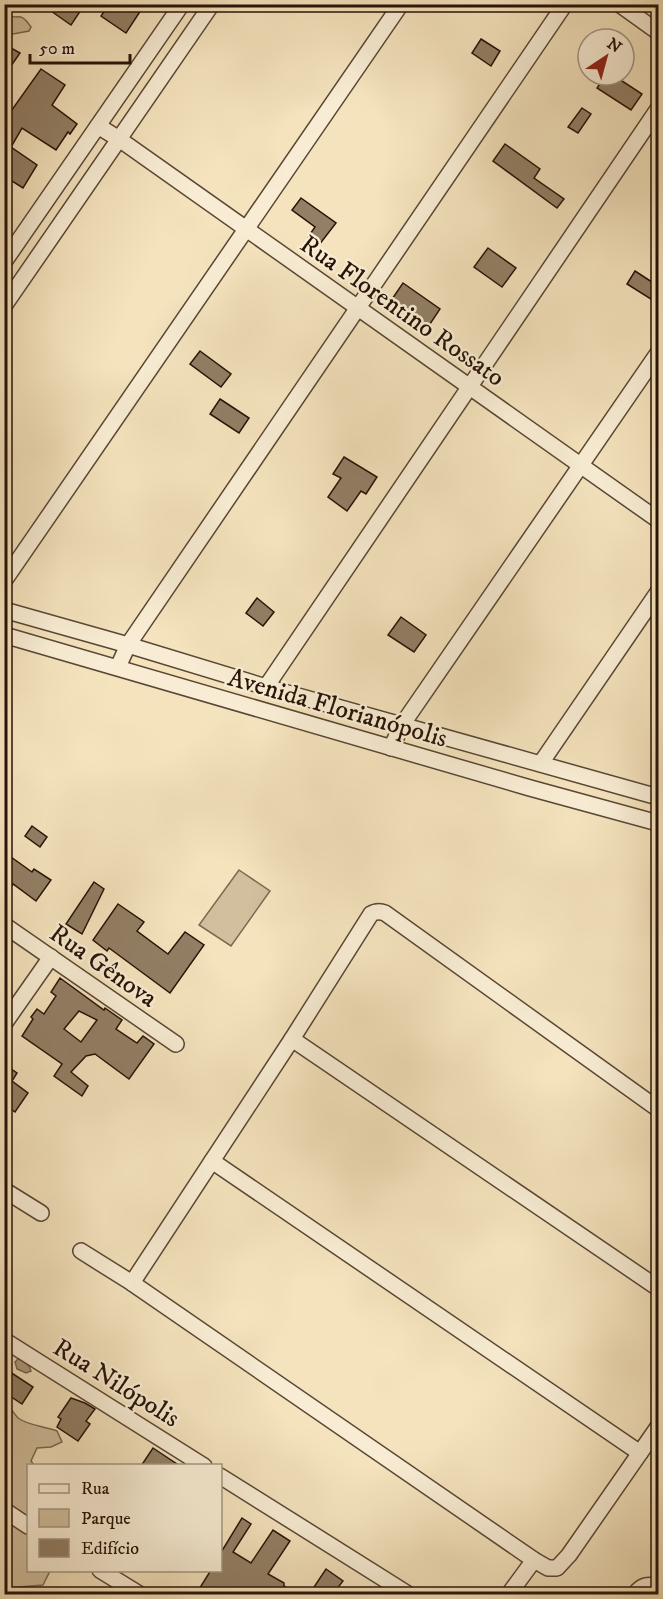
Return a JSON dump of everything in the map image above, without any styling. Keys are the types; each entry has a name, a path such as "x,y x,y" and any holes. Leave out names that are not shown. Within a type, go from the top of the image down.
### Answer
{"street":[{"path":"4,262 182,4"},
{"path":"4,306 212,4"},
{"path":"4,581 401,4"},
{"path":"118,667 128,645 565,4"},
{"path":"619,4 658,32"},
{"path":"266,687 658,109"},
{"name":"Rua Florentino Rossato","path":"98,126 658,520"},
{"path":"391,748 402,725 658,354"},
{"path":"541,763 658,592"},
{"name":"Avenida Florianópolis","path":"4,610 266,687 658,797"},
{"name":"Avenida Florianópolis","path":"4,635 658,823"},
{"path":"132,1283 292,1039 370,914 379,911 385,913 658,1109"},
{"name":"Rua Gênova","path":"4,925 176,1044"},
{"path":"4,1024 51,957"},
{"path":"292,1039 658,1288"},
{"path":"212,1161 640,1453"},
{"path":"4,1190 41,1213"},
{"path":"81,1251 132,1283 548,1568 557,1568 569,1555 658,1427"},
{"name":"Rua Nilópolis","path":"4,1340 201,1464"},
{"path":"222,1477 408,1594"},
{"path":"4,1510 27,1525"},
{"path":"509,1594 534,1560"},
{"path":"103,1572 138,1594"},
{"path":"635,1594 644,1586 658,1587"}],"green space":[{"path":"5,15 24,18 31,27 29,31 13,34 5,32"},
{"path":"239,870 270,891 231,946 199,925"},
{"path":"5,1402 22,1421 57,1431 62,1442 51,1447 37,1448 31,1461 33,1464 27,1464 27,1572 50,1572 43,1585 8,1588 5,1593"}],"shaded area":[{"path":"18,1359 23,1360 31,1371 26,1373 17,1369 15,1362"}],"building":[{"path":"41,4 85,4 71,25"},
{"path":"109,4 145,4 126,33 101,16"},
{"path":"481,39 500,51 491,66 472,53"},
{"path":"4,44 20,53 4,76"},
{"path":"41,69 65,85 52,105 77,124 70,134 68,132 56,150 22,128 11,147 37,165 23,188 4,176 4,121"},
{"path":"631,87 642,94 631,110 597,88"},
{"path":"582,108 591,114 578,133 568,127"},
{"path":"505,144 540,169 534,178 564,199 557,208 493,161"},
{"path":"301,198 336,223 319,245 308,237 315,227 292,210"},
{"path":"488,248 516,268 502,287 474,267"},
{"path":"635,271 658,286 658,294 654,301 627,284"},
{"path":"403,283 440,309 428,327 390,302"},
{"path":"200,351 231,374 221,387 190,364"},
{"path":"220,399 249,418 239,433 210,414"},
{"path":"344,457 377,477 366,494 361,491 347,511 328,497 341,478 333,474"},
{"path":"257,598 274,612 263,626 246,613"},
{"path":"401,617 426,635 414,652 388,635"},
{"path":"32,826 47,837 40,847 25,836"},
{"path":"4,852 32,872 34,869 51,880 36,901 13,884 12,886 4,881"},
{"path":"94,882 104,889 82,934 66,924"},
{"path":"118,904 144,922 137,931 168,954 185,932 204,945 170,993 109,948 107,951 93,940"},
{"path":"60,978 104,1010 105,1008 122,1020 116,1029 137,1043 143,1036 154,1044 129,1079 95,1054 86,1056 71,1072 88,1086 82,1096 54,1076 62,1064 22,1036 37,1009 44,1014 56,996 51,992","holes":["79,1011 97,1020 81,1042 64,1029"]},
{"path":"4,1064 17,1073 12,1081 28,1093 15,1112 4,1104"},
{"path":"4,1368 33,1387 22,1404 4,1392"},
{"path":"71,1398 95,1409 86,1421 90,1424 78,1441 57,1427 61,1419 58,1417"},
{"path":"153,1448 177,1464 142,1464"},
{"path":"242,1518 251,1524 233,1552 251,1563 273,1530 290,1541 268,1574 297,1594 196,1594 210,1572 222,1572 222,1551"},
{"path":"326,1569 343,1581 333,1594 324,1594 314,1587"}]}
